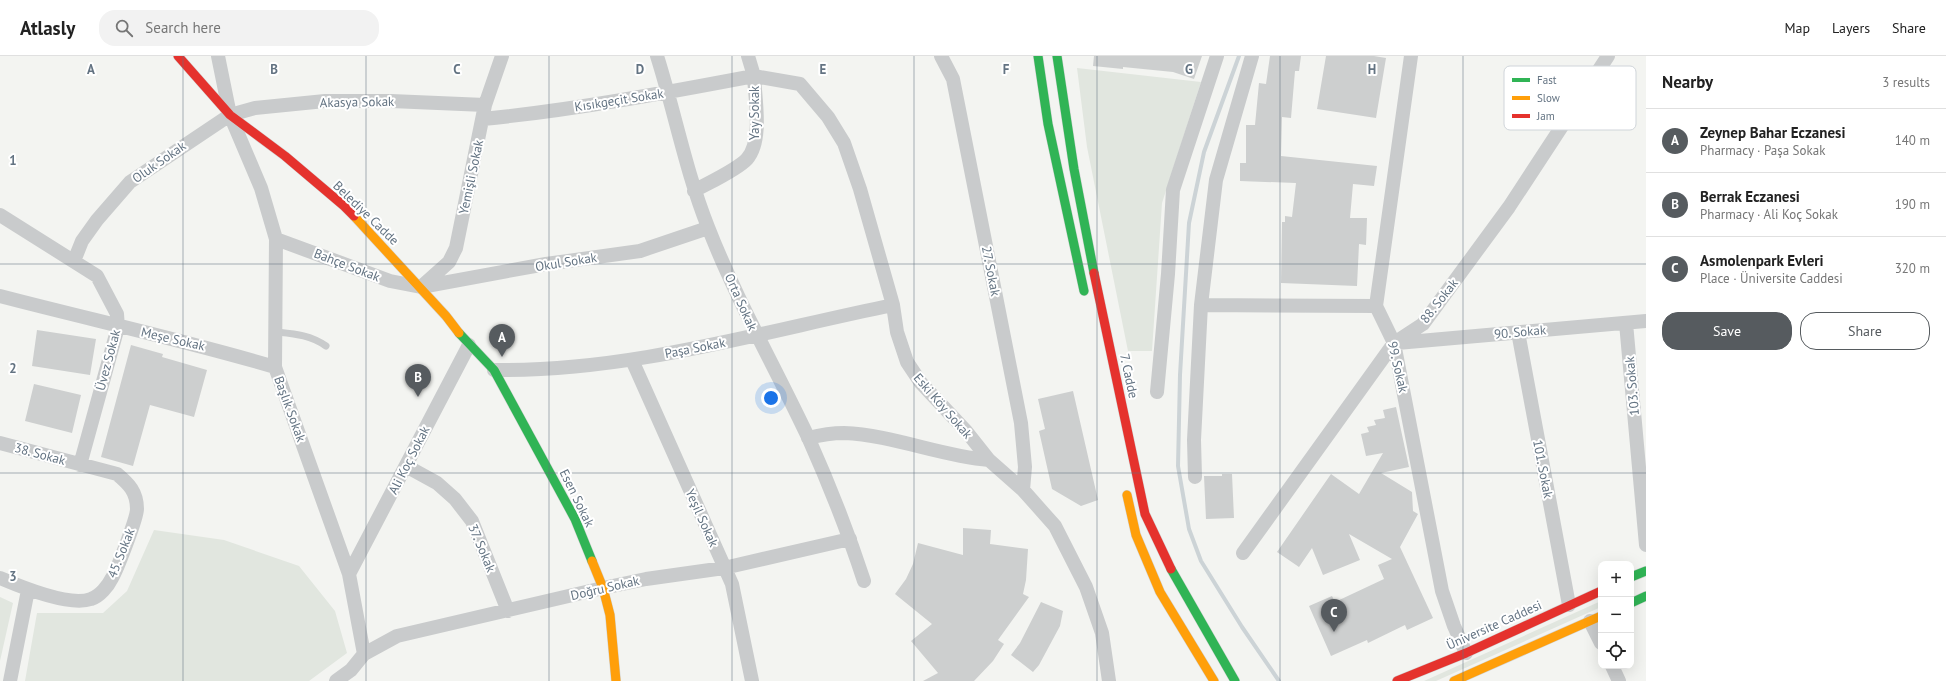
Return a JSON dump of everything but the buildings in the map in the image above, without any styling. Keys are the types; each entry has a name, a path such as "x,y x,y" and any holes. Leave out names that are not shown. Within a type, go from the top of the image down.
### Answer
{"main road":[{"name":"Belediye Cadde","path":"178,56 230,115 285,156 344,206 420,287 469,345"},
{"path":"1038,56 1048,124 1086,300"},
{"name":"7. Cadde","path":"1057,56 1077,185 1104,325 1145,514 1170,568 1235,681"},
{"name":"Esen Sokak","path":"469,345 494,370 539,450 575,519 603,588 610,615 616,681"},
{"path":"1125,482 1136,535 1160,592 1214,681"},
{"path":"1634,576 1646,571"},
{"name":"Üniversite Caddesi","path":"1397,681 1466,653 1598,591"},
{"path":"1634,602 1646,596"},
{"path":"1454,681 1596,619"}],"street":[{"name":"Başlık Sokak","path":"218,56 230,115 261,188 276,239 275,367 350,574 364,654"},
{"name":"Yemişli Sokak","path":"420,287 449,262 456,248 485,105 502,56"},
{"name":"Orta Sokak","path":"657,56 669,92 694,191 708,228 756,336 808,438 850,539 864,581"},
{"path":"748,56 754,76"},
{"name":"27. Sokak","path":"941,56 953,80 1021,423 1025,467 1023,490"},
{"path":"1156,392 1168,274 1173,190 1217,56"},
{"path":"1195,477 1194,440 1201,306 1216,180 1252,56"},
{"path":"1201,306 1376,306 1411,56"},
{"name":"88. Sokak","path":"1601,66 1608,56"},
{"name":"Kısıkgeçit Sokak","path":"483,119 537,114 754,76"},
{"name":"Yay Sokak","path":"694,191 746,160 753,149 757,134 754,76"},
{"name":"Eski Köy Sokak","path":"754,76 800,84 828,116 844,143 860,189 892,305 897,332 907,362 920,383 966,431 989,460 1023,490 1055,526 1086,587 1102,633 1109,681"},
{"name":"Akasya Sokak","path":"230,115 255,108 325,102 391,101 485,105"},
{"name":"Oluk Sokak","path":"74,261 82,241 97,220 130,182 230,115"},
{"name":"88. Sokak","path":"1243,553 1394,343 1423,324 1509,207 1559,130"},
{"name":"Üvez Sokak","path":"0,216 97,276 117,314 118,327 80,465"},
{"name":"Okul Sokak","path":"420,287 553,263 640,251 708,228"},
{"name":"Bahçe Sokak","path":"276,239 390,281 420,287"},
{"name":"Meşe Sokak","path":"0,296 118,327 207,347 275,367"},
{"name":"Paşa Sokak","path":"494,370 530,371 632,360 756,336 892,305"},
{"name":"99. Sokak","path":"1376,306 1394,343 1442,591 1454,626 1466,653"},
{"name":"90. Sokak","path":"1394,343 1646,321"},
{"name":"103. Sokak","path":"1626,323 1646,545"},
{"name":"101. Sokak","path":"1518,332 1569,605"},
{"name":"Ali Koç Sokak","path":"350,574 469,345"},
{"name":"Yeşil Sokak","path":"632,360 732,584 752,681"},
{"path":"808,438 843,433 862,435 966,458 989,460"},
{"name":"38. Sokak","path":"0,443 80,465"},
{"name":"45. Sokak","path":"0,578 28,590 77,601 91,599 99,595 113,578 137,510 134,494 129,484 117,474 80,465"},
{"name":"37. Sokak","path":"406,466 436,483 455,499 472,521 508,611"},
{"name":"Doğru Sokak","path":"364,654 397,636 603,588 646,579 724,568 850,539"},
{"path":"10,681 28,590"},
{"path":"1596,619 1599,633"},
{"path":"336,681 350,670 364,654"},
{"path":"1613,669 1619,681"}],"lane":[{"path":"276,332 299,334 315,338 326,346"}],"shaded area":[{"path":"1077,68 1201,82 1162,203 1152,351 1128,351 1087,147"},
{"path":"154,530 224,540 299,566 335,611 347,653 309,681 25,681 37,613 103,613 127,591"},
{"path":"0,597 13,603 0,661"},
{"path":"1598,602 1598,608 1436,681 1424,681"}],"waterway":[{"path":"1239,56 1204,152 1189,223 1180,375 1178,466 1189,529 1201,561 1242,627 1279,681"}],"traffic: fast":[{"path":"1038,56 1048,124 1084,291"},
{"path":"1057,56 1074,169 1094,273"},
{"path":"459,333 494,370 575,519 592,561"},
{"path":"1171,569 1235,681"},
{"path":"1634,576 1646,571"},
{"path":"1634,602 1646,596"}],"traffic: slow":[{"path":"354,216 446,316 459,333"},
{"path":"1127,495 1136,535 1160,592 1214,681"},
{"path":"592,561 603,588 610,615 616,681"},
{"path":"1454,681 1598,617"}],"traffic: jam":[{"path":"178,56 230,115 285,156 354,216"},
{"path":"1094,273 1145,514 1171,569"},
{"path":"1397,681 1466,653 1598,592"}],"place":[{"name":"Zeynep Bahar Eczanesi","path":"502,357"},
{"name":"Berrak Eczanesi","path":"418,397"},
{"name":"Asmolenpark Evleri","path":"1334,632"}]}
